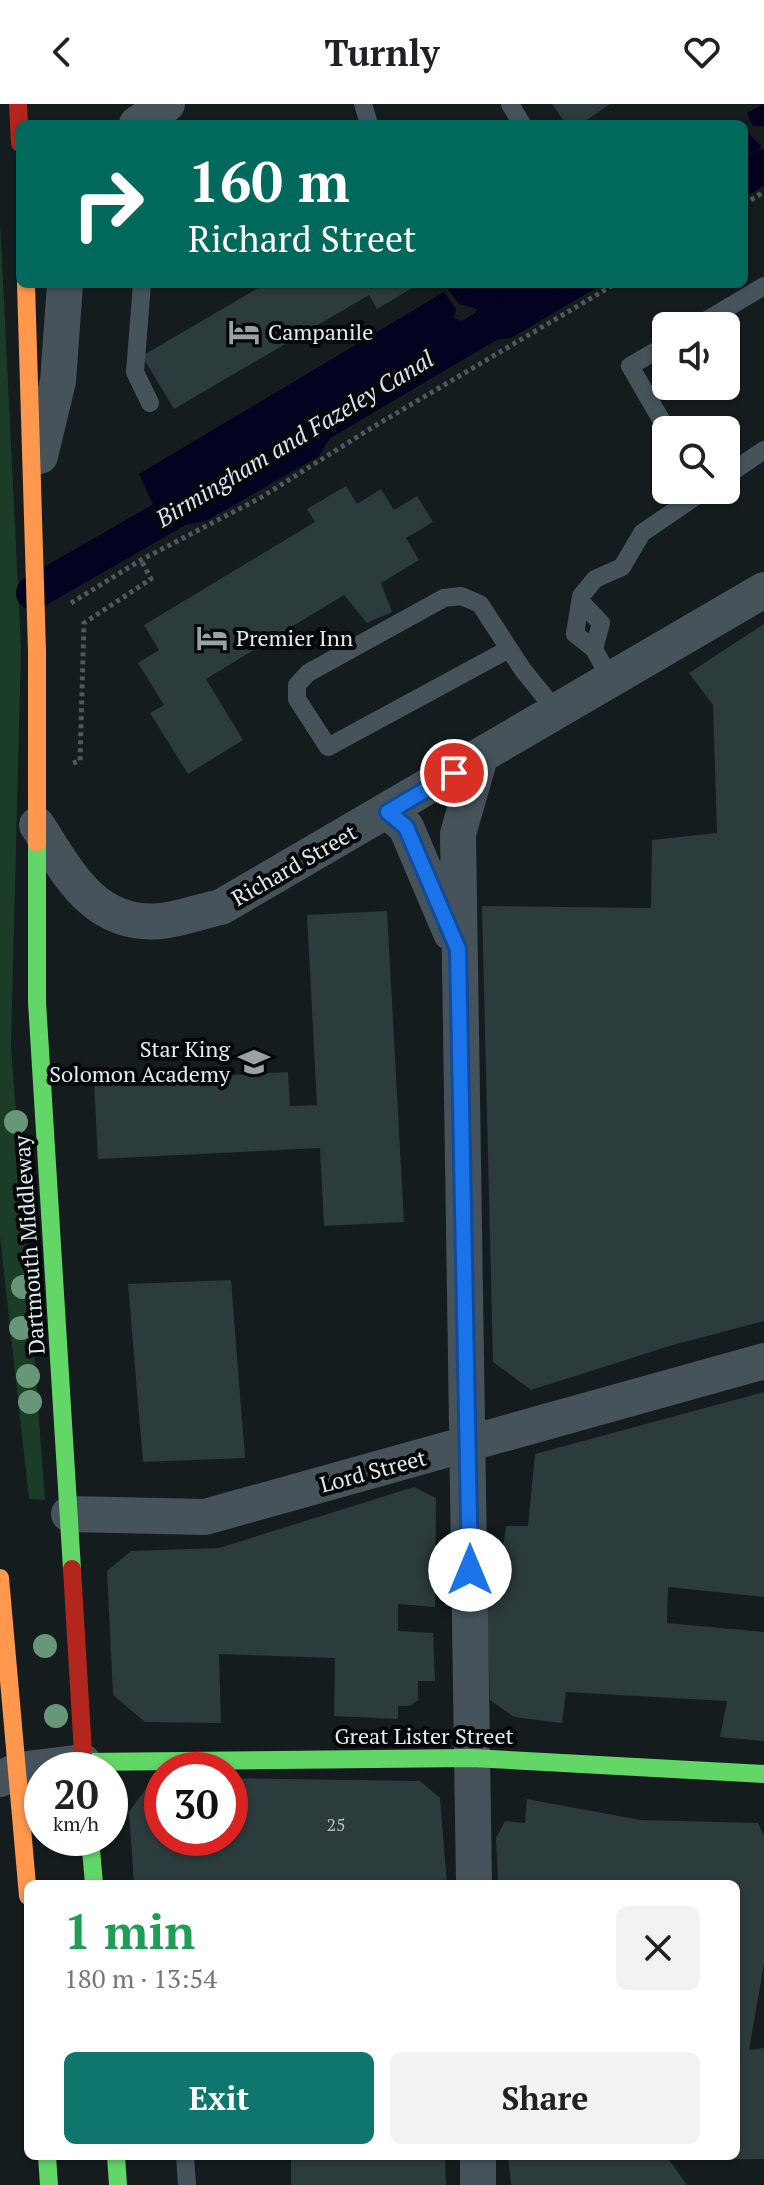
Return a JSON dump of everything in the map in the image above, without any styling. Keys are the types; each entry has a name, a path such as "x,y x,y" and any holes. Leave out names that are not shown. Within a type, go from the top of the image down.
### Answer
{"main road":[{"name":"Dartmouth Middleway","path":"26,288 37,776 37,1002 83,1752"},
{"path":"0,1578 9,1775 25,1880"},
{"name":"Great Lister Street","path":"128,1765 472,1758 764,1774"},
{"path":"92,1856 94,1880"},
{"path":"47,2160 49,2185"},
{"path":"116,2160 118,2185"}],"street":[{"path":"143,120 167,104"},
{"path":"31,493 58,381 65,288"},
{"name":"Richard Street","path":"37,825 79,890 118,918 161,921 221,907 394,809 764,590"},
{"path":"474,1880 470,1444 458,949 460,816 480,757"},
{"path":"394,809 460,816"},
{"path":"394,809 406,827 458,949"},
{"name":"Lord Street","path":"69,1514 205,1517 764,1361"},
{"path":"478,2160 478,2185"}],"lane":[{"path":"720,312 764,286"},
{"path":"142,288 135,372 150,403"},
{"path":"652,353 630,366 659,416"},
{"path":"740,466 764,450"},
{"path":"611,680 594,649 601,623 580,601 595,579 622,567 642,533 684,504"},
{"path":"509,649 328,747 297,699 297,685 308,673 444,598 461,596 480,604 509,649 557,712"},
{"path":"185,2160 187,2185"}],"path":[{"path":"68,605 141,560 260,498 373,427 608,288"},
{"path":"37,776 80,761 84,623 151,579 141,560"}],"green space":[{"path":"0,220 21,648 11,1046 45,1500 29,1499 0,1236"}],"water":[{"path":"764,104 764,126 753,126 747,113"},
{"path":"748,133 762,147 748,155"},
{"path":"596,288 511,338 454,345 470,327 477,309 459,304 448,289"},
{"path":"444,292 456,309 454,318 464,322 323,404 321,411 350,405 319,456 206,521 142,532 156,511 139,474"}],"building":[{"path":"552,104 610,104 587,120 563,120"},
{"name":"Campanile","path":"258,288 412,288 377,309 369,295 174,409 142,356"},
{"name":"Premier Inn","path":"346,486 357,504 381,489 394,510 417,496 433,522 406,538 419,560 381,583 392,612 367,623 344,595 206,679 243,740 188,774 150,713 164,705 138,663 159,650 144,625 315,522 307,509"},
{"path":"764,624 764,1321 673,1345 531,1390 493,1362 482,906 651,908 652,840 717,833 713,705 689,673"},
{"path":"387,911 404,1222 324,1226 320,1148 98,1159 94,1082 288,1072 290,1106 317,1105 307,915"},
{"path":"231,1280 245,1458 143,1462 128,1284"},
{"path":"764,1392 764,1597 668,1587 667,1623 764,1632 764,1741 720,1737 727,1701 566,1692 562,1723 514,1717 490,1700 485,1545 503,1547 506,1526 528,1526 535,1454"},
{"path":"414,1487 436,1498 435,1607 398,1604 398,1631 433,1633 435,1681 418,1681 418,1700 410,1706 398,1706 398,1719 334,1716 335,1658 219,1654 221,1723 145,1722 113,1695 107,1571 131,1551 219,1548"},
{"path":"248,1778 420,1781 440,1798 447,1880 134,1880 129,1812 144,1791 144,1856 248,1856"},
{"path":"527,1799 640,1820 758,1823 764,1836 764,1964 749,2050 764,2048 764,2159 740,2159 740,1880 498,1880 496,1838 505,1821 525,1823"},
{"path":"291,2160 445,2160 446,2185 291,2185"},
{"path":"508,2160 669,2160 687,2185 511,2185"}],"waterway":[{"name":"Birmingham and Fazeley Canal","path":"748,176 764,166"},
{"name":"Birmingham and Fazeley Canal","path":"312,429 551,288"},
{"name":"Birmingham and Fazeley Canal","path":"33,593 181,508"}],"traffic: fast":[{"path":"37,843 37,1002 72,1569"},
{"path":"128,1762 472,1758 764,1774"},
{"path":"92,1856 94,1880"},
{"path":"47,2160 49,2185"},
{"path":"116,2160 118,2185"}],"traffic: slow":[{"path":"26,288 37,651 37,843"},
{"path":"0,1578 27,1880"}],"traffic: jam":[{"path":"18,104 19,120"},
{"path":"72,1569 83,1752"}],"place":[{"name":"Campanile","path":"244,332"},
{"name":"Premier Inn","path":"212,638"},
{"name":"Star King Solomon Academy","path":"254,1062"}],"route":[{"path":"454,773 388,812 406,827 458,949 470,1444 470,1570"}]}
